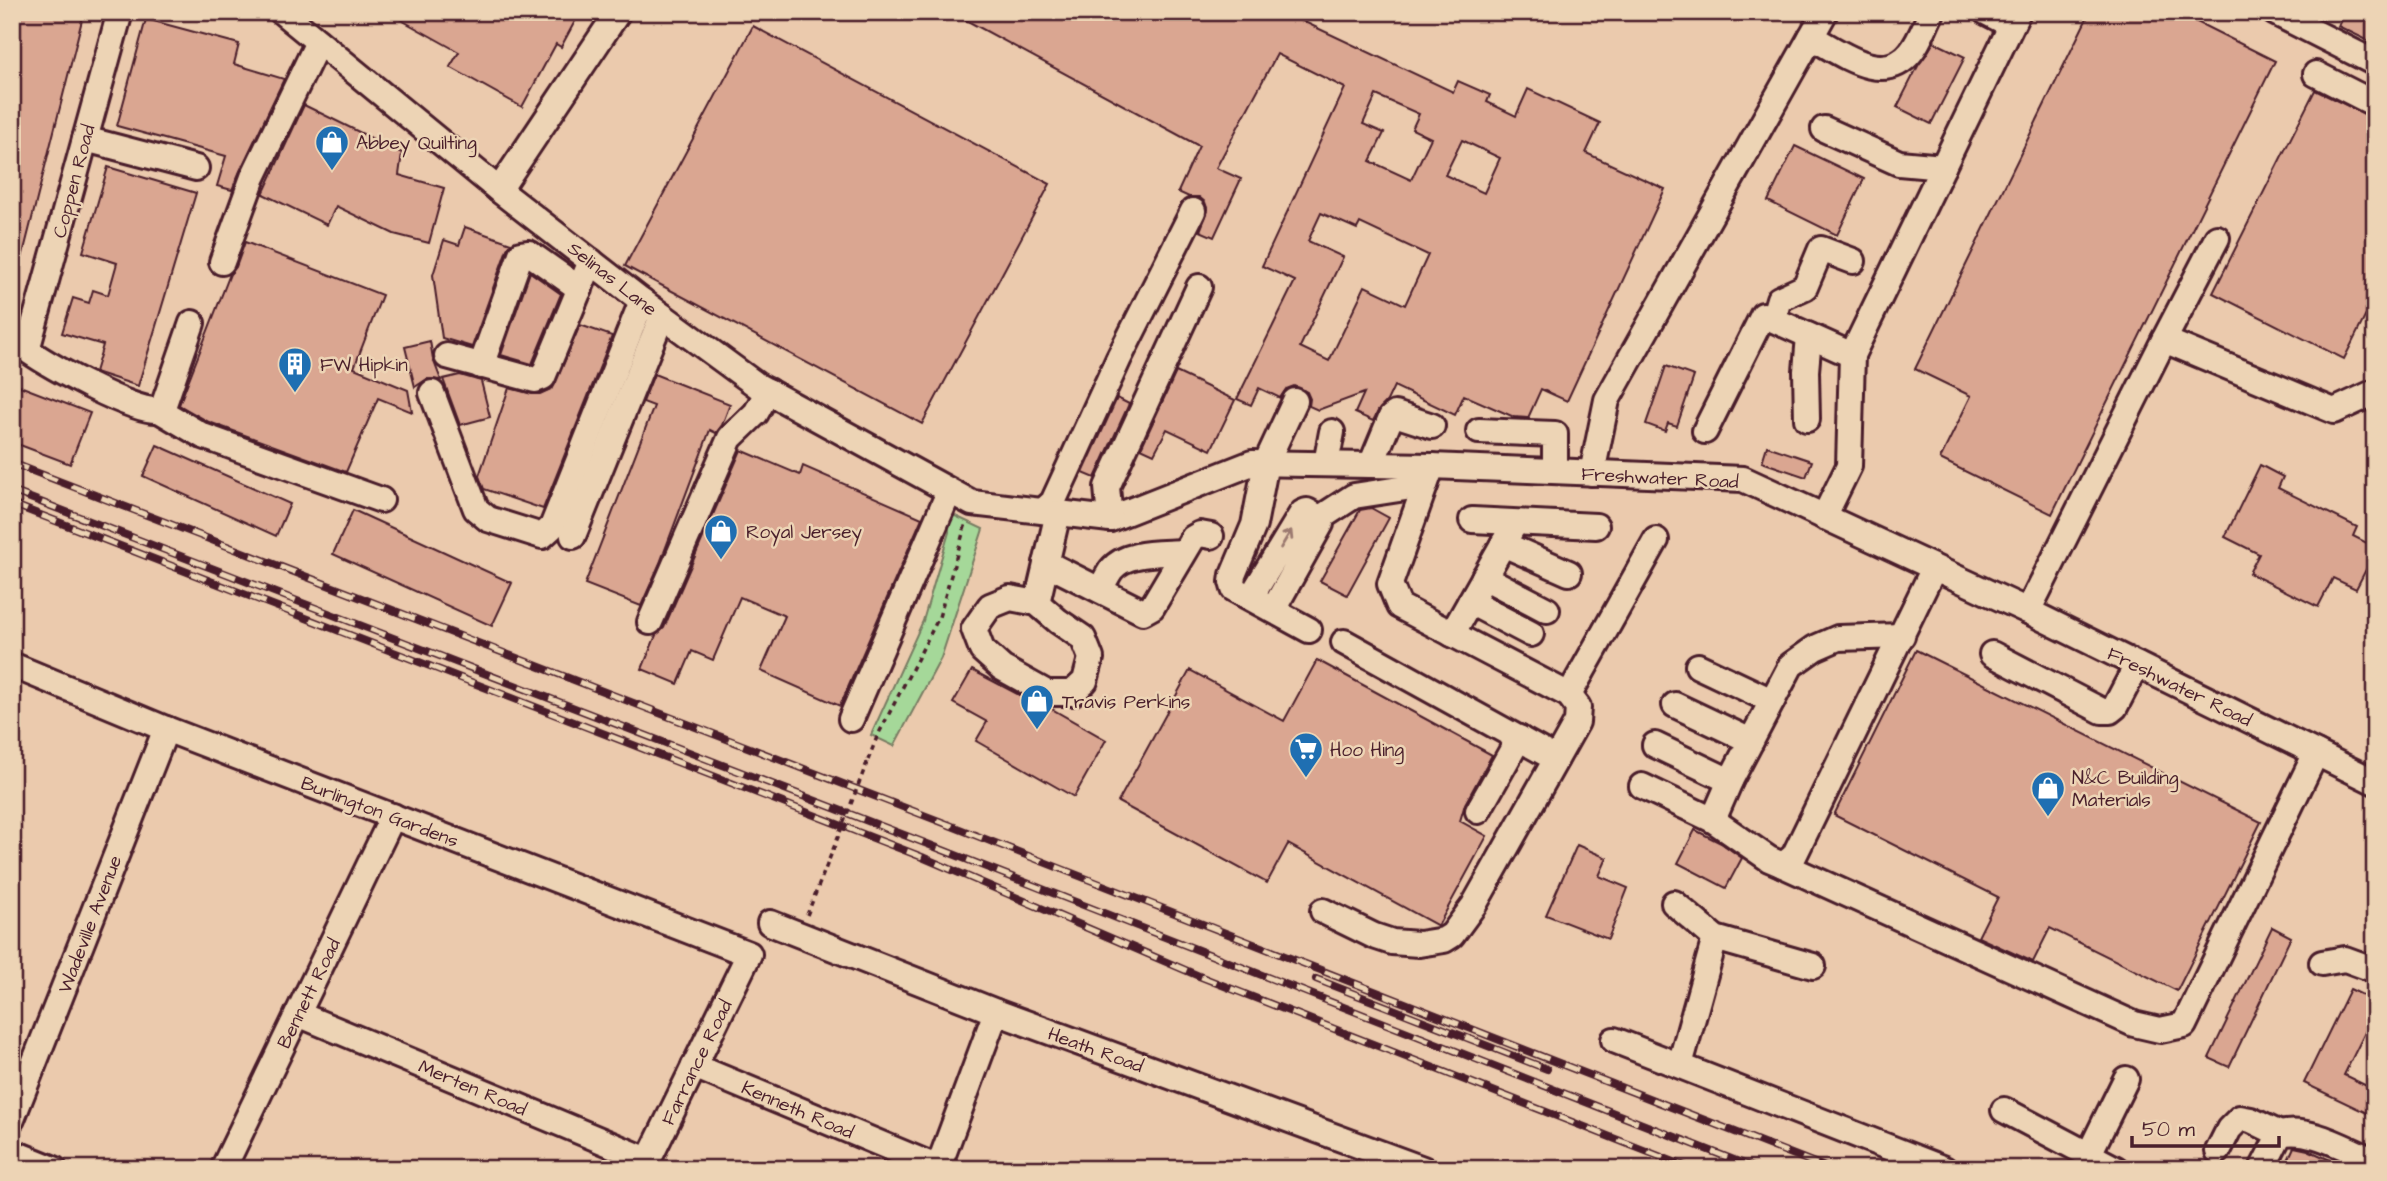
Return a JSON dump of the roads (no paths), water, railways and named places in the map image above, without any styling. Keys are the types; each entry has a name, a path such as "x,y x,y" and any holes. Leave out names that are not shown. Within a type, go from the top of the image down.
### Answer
{"street":[{"name":"Coppen Road","path":"120,12 27,350 44,362 123,401 153,411 159,410"},
{"name":"Selinas Lane","path":"282,12 499,190 642,301 758,386 972,503"},
{"path":"499,190 618,12"},
{"path":"1592,473 1607,400 1825,12"},
{"path":"1811,37 1864,65 1888,67 1901,62 1910,53 1931,12"},
{"path":"1824,517 1849,466 1852,355 2015,19 1986,12"},
{"path":"2274,12 2375,63"},
{"path":"222,262 253,177 318,42"},
{"path":"2316,74 2375,104"},
{"path":"1824,129 1899,163 1943,167"},
{"path":"85,139 196,168"},
{"path":"1037,603 1046,563 1053,502 1119,358 1192,211"},
{"path":"2028,611 2217,238"},
{"path":"1773,319 1780,299 1805,288 1821,249 1853,261"},
{"path":"481,366 521,254 529,253 580,289"},
{"path":"447,356 535,380 543,377 591,261"},
{"path":"1110,519 1107,487 1199,287"},
{"path":"432,393 476,509 488,519 541,536 552,527 642,301"},
{"path":"1705,431 1763,315 1852,355"},
{"path":"573,536 662,316"},
{"path":"192,323 164,404 159,410 203,436 381,500"},
{"path":"1807,419 1806,371 1809,336"},
{"path":"2164,340 2334,411 2375,392"},
{"path":"650,622 730,438 748,422 768,391"},
{"path":"1295,401 1266,463 1254,525 1232,582 1234,589 1309,629"},
{"path":"1371,465 1391,417 1395,414 1432,426"},
{"path":"1479,431 1555,434 1555,471"},
{"path":"1326,464 1332,432"},
{"name":"Freshwater Road","path":"972,503 1110,519 1252,463 1371,465 1428,475 1555,471 1743,480 2028,611 2375,782"},
{"path":"1320,518 1354,496 1397,491 1428,475"},
{"path":"1323,911 1392,942 1419,944 1452,936 1474,905 1577,722 1578,707 1569,695 1399,606 1390,584 1428,475"},
{"path":"851,719 949,492"},
{"path":"1251,597 1302,513 1307,512 1320,518"},
{"path":"1273,610 1321,524 1320,518"},
{"path":"1472,520 1596,526"},
{"path":"1452,634 1515,523"},
{"path":"1046,563 1143,612 1148,611 1193,538 1200,534 1211,536"},
{"path":"1569,695 1656,540"},
{"path":"1503,544 1569,573"},
{"path":"1100,590 1112,568 1126,560 1183,552"},
{"path":"1783,865 1794,856 1934,568"},
{"path":"1484,577 1547,610"},
{"path":"1010,598 1037,603 1083,638 1091,658 1085,681 1072,694 1047,693 1002,668 982,650 974,629 990,606 1010,598"},
{"path":"1470,602 1531,634"},
{"path":"1713,820 1730,781 1791,666 1815,648 1839,638 1902,636"},
{"path":"1344,642 1556,759"},
{"path":"1992,654 2102,711 2110,711 2115,707 2137,665"},
{"name":"Burlington Gardens","path":"12,665 166,729 749,954"},
{"path":"1698,666 1772,701"},
{"path":"1675,705 1751,741"},
{"name":"Wadeville Avenue","path":"12,1119 166,729"},
{"path":"1478,811 1519,738"},
{"path":"1654,745 1730,781"},
{"path":"1642,786 1713,820 1769,859 2134,1024 2160,1030 2185,1025 2315,753"},
{"name":"Bennett Road","path":"223,1169 393,816"},
{"path":"1674,903 1715,938 1813,966"},
{"name":"Heath Road","path":"770,923 996,1012 1423,1169"},
{"path":"1680,1065 1715,938"},
{"name":"Farrance Road","path":"646,1165 749,954"},
{"path":"2333,961 2375,970"},
{"path":"939,1168 996,1012"},
{"name":"Merten Road","path":"298,1014 646,1165"},
{"path":"1615,1040 1944,1169"},
{"name":"Kenneth Road","path":"694,1066 939,1168"},
{"path":"2089,1154 2126,1079"},
{"path":"2004,1111 2116,1169"},
{"path":"2218,1152 2228,1129 2240,1118 2251,1120 2280,1134 2293,1130 2322,1139 2375,1161"},
{"path":"2262,1169 2280,1134"},
{"path":"12,1152 54,1169"}],"railway":[{"path":"12,463 1830,1169"},
{"path":"12,491 930,845 1757,1169"},
{"path":"12,504 922,857 1199,976 1692,1169"},
{"path":"1316,979 1547,1069"}],"place":[{"name":"Abbey Quilting","path":"332,172"},
{"name":"FW Hipkin","path":"295,394"},
{"name":"Royal Jersey","path":"721,561"},
{"name":"Travis Perkins","path":"1037,731"},
{"name":"Hoo Hing","path":"1306,779"},
{"name":"N&C Building Materials","path":"2048,818"}]}
